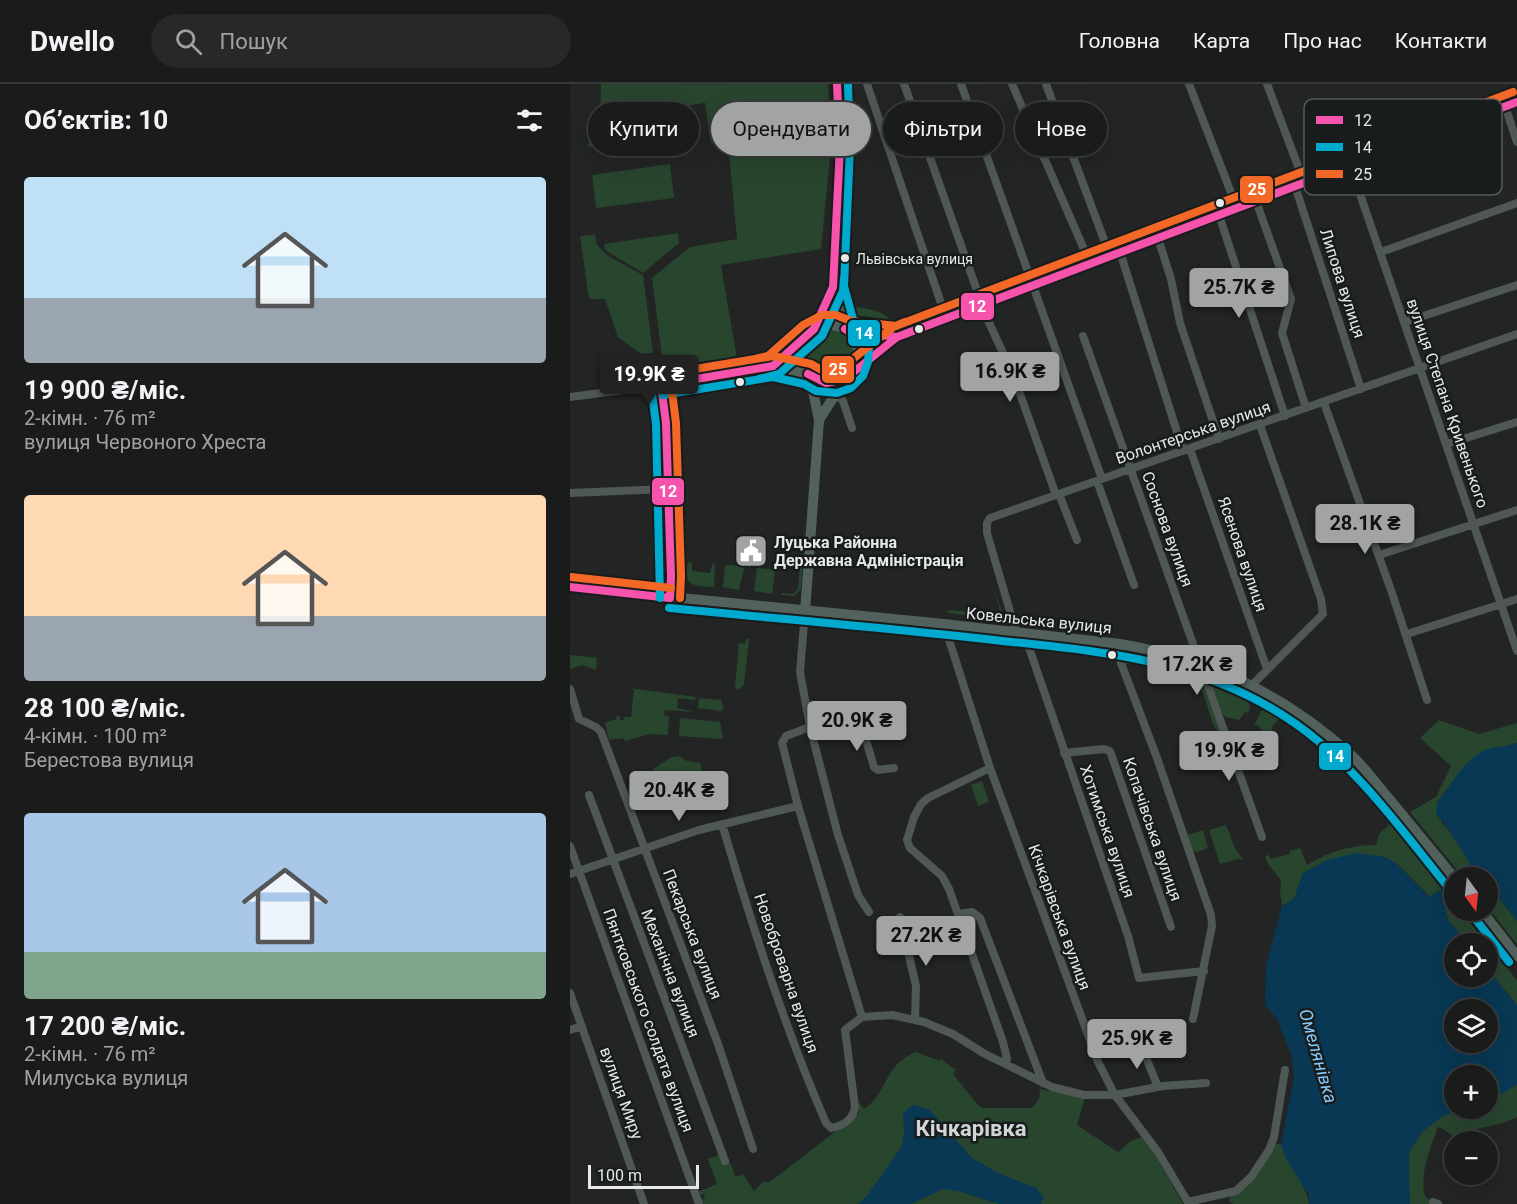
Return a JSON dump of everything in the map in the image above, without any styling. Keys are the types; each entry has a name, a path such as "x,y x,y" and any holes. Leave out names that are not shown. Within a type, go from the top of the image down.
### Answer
{"main road":[{"path":"837,84 840,147 833,287 846,330 855,339 859,350 854,370"},
{"path":"1502,107 1517,102"},
{"path":"819,420 845,379 897,337 1304,182"},
{"path":"773,366 814,329 833,287"},
{"path":"814,329 824,325 835,325 846,330 897,337"},
{"path":"805,338 800,357 802,366 809,376 819,420 805,612"},
{"path":"670,598 666,423 661,385 773,366 809,376 827,384 845,379"},
{"name":"Ковельська вулиця","path":"570,587 1120,644 1148,649 1201,664 1273,696 1352,756 1444,867"},
{"path":"1490,921 1517,956"}],"street":[{"path":"867,84 946,318"},
{"path":"904,84 983,304 1077,540"},
{"path":"961,84 1100,480 1134,585"},
{"path":"1012,84 1090,263"},
{"name":"Ясенова вулиця","path":"1046,84 1115,254 1267,669"},
{"path":"1189,84 1237,208"},
{"name":"Липова вулиця","path":"1267,84 1300,184 1361,389"},
{"path":"1505,106 1517,142"},
{"name":"вулиця Степана Кривенького","path":"1360,195 1517,651"},
{"path":"1256,201 1291,299 1281,333 1306,408"},
{"path":"1380,252 1517,203"},
{"path":"1219,215 1285,416"},
{"path":"1158,238 1171,279 1180,323 1219,439"},
{"path":"1405,322 1517,285"},
{"name":"Волонтерська вулиця","path":"1020,633 987,533 987,523 995,516 1517,334"},
{"name":"Соснова вулиця","path":"1083,336 1262,837"},
{"path":"570,397 661,385"},
{"path":"837,394 843,401 852,428"},
{"path":"1323,403 1407,634 1427,700"},
{"path":"1447,444 1517,422"},
{"path":"1252,685 1323,614 1321,598 1260,425"},
{"path":"570,494 667,489"},
{"path":"1379,555 1517,510"},
{"path":"1407,634 1517,599"},
{"path":"805,612 800,672 810,727 841,844 858,895 869,912"},
{"name":"Кічкарівська вулиця","path":"944,624 990,768 1090,1041 1115,1095 1158,1152 1189,1203 1236,1191 1251,1177 1269,1150 1274,1137 1285,1070"},
{"name":"Хотимська вулиця","path":"1020,633 1128,936 1139,978 1204,970"},
{"path":"1120,644 1121,663 1210,908 1212,926 1193,1019"},
{"name":"Пекарська вулиця","path":"570,689 579,719 601,732 718,1044 753,1149"},
{"path":"894,768 878,770 874,766 862,727 854,718 810,727 786,736 782,743 798,806 862,1017 892,1015 915,1020 953,1034 1043,1083 1084,1095 1115,1095 1158,1087 1206,1083"},
{"name":"Копачівська вулиця","path":"1064,753 1104,748 1110,751 1171,927"},
{"path":"990,768 924,801 914,816 908,838 912,850 945,879 1004,1042 1006,1064"},
{"name":"Механічна вулиця","path":"589,795 725,1161"},
{"path":"574,873 722,824 798,806"},
{"name":"Новоброварна вулиця","path":"722,824 771,983 825,1121 831,1128 848,1120 855,1111 844,1030 862,1017"},
{"name":"Пянтковського солдата вулиця","path":"570,846 574,873 699,1204"},
{"path":"958,914 972,912 980,918 1043,1083"},
{"path":"900,917 916,986 915,1020"},
{"name":"вулиця Миру","path":"570,993 644,1204"},
{"path":"570,1030 582,1026"},
{"path":"1140,1043 1158,1087"}],"green space":[{"path":"601,84 828,84 829,102 711,102 711,143 705,103 600,102"},
{"path":"729,156 830,156 821,249 721,265 737,359 664,372 652,278 690,247 737,239"},
{"path":"670,164 674,198 596,208 592,175"},
{"path":"678,233 679,243 643,273 605,250 604,244"},
{"path":"595,235 597,245 608,256 643,275 653,353 641,354 618,337 605,299 589,299 580,236"},
{"path":"849,306 877,311 890,320 870,325 851,312"},
{"path":"830,330 847,337 854,354 847,371 830,378 813,371 806,354 813,337"},
{"path":"806,512 801,589 794,596 782,595 782,593 793,594 798,589 800,565 784,561 802,563"},
{"path":"688,562 692,563 692,571 710,573 712,565 715,564 714,587 696,585 689,581"},
{"path":"725,566 744,568 739,590 723,587"},
{"path":"757,568 775,570 772,594 754,591"},
{"path":"993,585 1003,615 1000,619 948,613 947,610 1001,614"},
{"path":"746,639 749,639 744,685 738,690 735,687 739,643 745,644"},
{"path":"570,655 597,658 596,670 582,665 570,669"},
{"path":"1129,661 1196,677 1204,687 1222,737 1217,731 1198,684 1192,678 1147,672 1147,666 1130,663 1125,665 1125,662"},
{"path":"1212,685 1248,700 1250,708 1248,713 1245,712 1239,720 1226,717 1221,712"},
{"path":"629,688 696,697 695,700 678,698 677,708 694,712 665,710 664,715 669,716 668,735 650,734 625,741 624,738 609,740 605,723 616,719 617,716 620,716 620,720 623,721 624,717 631,717 634,690"},
{"path":"699,698 721,700 724,708 721,711 698,708"},
{"path":"1263,707 1280,718 1273,725 1270,740 1257,725 1254,726"},
{"path":"680,718 720,722 723,739 679,736"},
{"path":"1439,720 1479,734 1517,723 1517,743 1493,748 1476,757 1437,803 1442,823 1470,863 1470,867 1455,867 1410,812 1436,797 1451,766 1420,738"},
{"path":"679,756 687,761 700,763 707,787 695,790 694,783 665,784 656,779 653,769 672,757"},
{"path":"982,781 989,802 978,806 971,785"},
{"path":"1390,824 1442,889 1430,897 1396,863 1303,873 1294,899 1282,906 1281,880 1268,864 1265,856 1269,855 1271,859 1290,854 1289,851 1300,848 1307,865 1340,850 1376,845 1379,834"},
{"path":"1226,825 1235,848 1243,860 1238,859 1220,864 1209,830"},
{"path":"1203,830 1208,848 1197,852 1192,850 1187,835"},
{"path":"1498,897 1517,921 1517,944 1498,920"},
{"path":"1449,921 1468,921 1479,933 1459,933"},
{"path":"1498,957 1517,980 1517,1005 1498,982"},
{"path":"916,1052 940,1061 941,1059 956,1070 953,1074 983,1108 1032,1108 1039,1099 1040,1089 1085,1098 1077,1125 1118,1152 1131,1141 1144,1136 1183,1204 911,1204 921,1198 879,1204 703,1204 701,1200 705,1198 704,1194 700,1195 698,1192 717,1184 708,1159 719,1155 729,1160 736,1177 743,1174 754,1191 763,1182 770,1182 859,1113 858,1101 864,1109 878,1095 897,1064"},
{"path":"1517,1081 1517,1117 1475,1131 1447,1131 1438,1127 1424,1179 1425,1196 1434,1204 1396,1204 1398,1136 1444,1113 1444,1119 1498,1119 1498,1083"},
{"path":"1274,1144 1281,1144 1302,1182 1309,1204 1233,1204 1230,1202 1229,1195 1240,1192"}],"water":[{"path":"1517,743 1517,921 1498,897 1498,867 1469,867 1470,863 1436,814 1437,803 1471,759 1488,749"},
{"name":"Омелянівка","path":"1356,853 1385,857 1396,863 1429,897 1442,889 1444,891 1444,921 1449,921 1459,933 1444,933 1444,987 1498,987 1498,982 1517,1005 1517,1085 1498,1095 1498,1065 1444,1065 1444,1116 1422,1132 1409,1152 1410,1204 1309,1204 1309,1195 1286,1159 1281,1144 1294,1077 1292,1057 1277,1019 1265,1005 1266,966 1282,906 1294,899 1303,873 1327,860"},
{"path":"913,1105 929,1109 972,1158 1002,1175 1036,1188 1044,1198 1041,1204 999,1204 958,1191 943,1189 911,1204 858,1204 867,1196 902,1146 903,1113"}],"transit line":[{"name":"12","path":"661,385 773,366 814,329 833,287 840,146 837,84"},
{"name":"14","path":"663,395 773,377 804,384 816,391 837,393 851,388 863,376 868,362 869,347 864,333 854,323 844,286 850,147 848,84"},
{"name":"25","path":"1495,99 1513,92"},
{"name":"12","path":"1502,108 1517,102"},
{"name":"25","path":"659,375 773,356 811,364 827,373 840,369 893,327 1304,171"},
{"name":"12","path":"808,374 826,383 845,379 897,337 1304,183"},
{"name":"14","path":"759,379 779,374 822,336 843,291 844,278"},
{"name":"25","path":"755,359 768,356 803,325 822,315 836,315 851,321 896,326 905,322"},
{"name":"12","path":"845,329 897,337 908,333"},
{"name":"25","path":"671,384 676,423 680,598"},
{"name":"12","path":"661,385 666,423 670,598"},
{"name":"14","path":"651,386 656,424 660,598"},
{"name":"25","path":"571,577 671,588"},
{"name":"12","path":"570,587 670,598"},
{"name":"14","path":"669,608 1060,647 1142,660 1221,683 1259,701 1296,724 1339,759 1377,799 1444,882"},
{"name":"14","path":"1477,921 1509,962"}],"place":[{"name":"Львівська вулиця","path":"845,258"},
{"name":"Луцька Районна Державна Адміністрація","path":"751,551"}],"district":[{"name":"Кічкарівка","path":"971,1128"}]}
